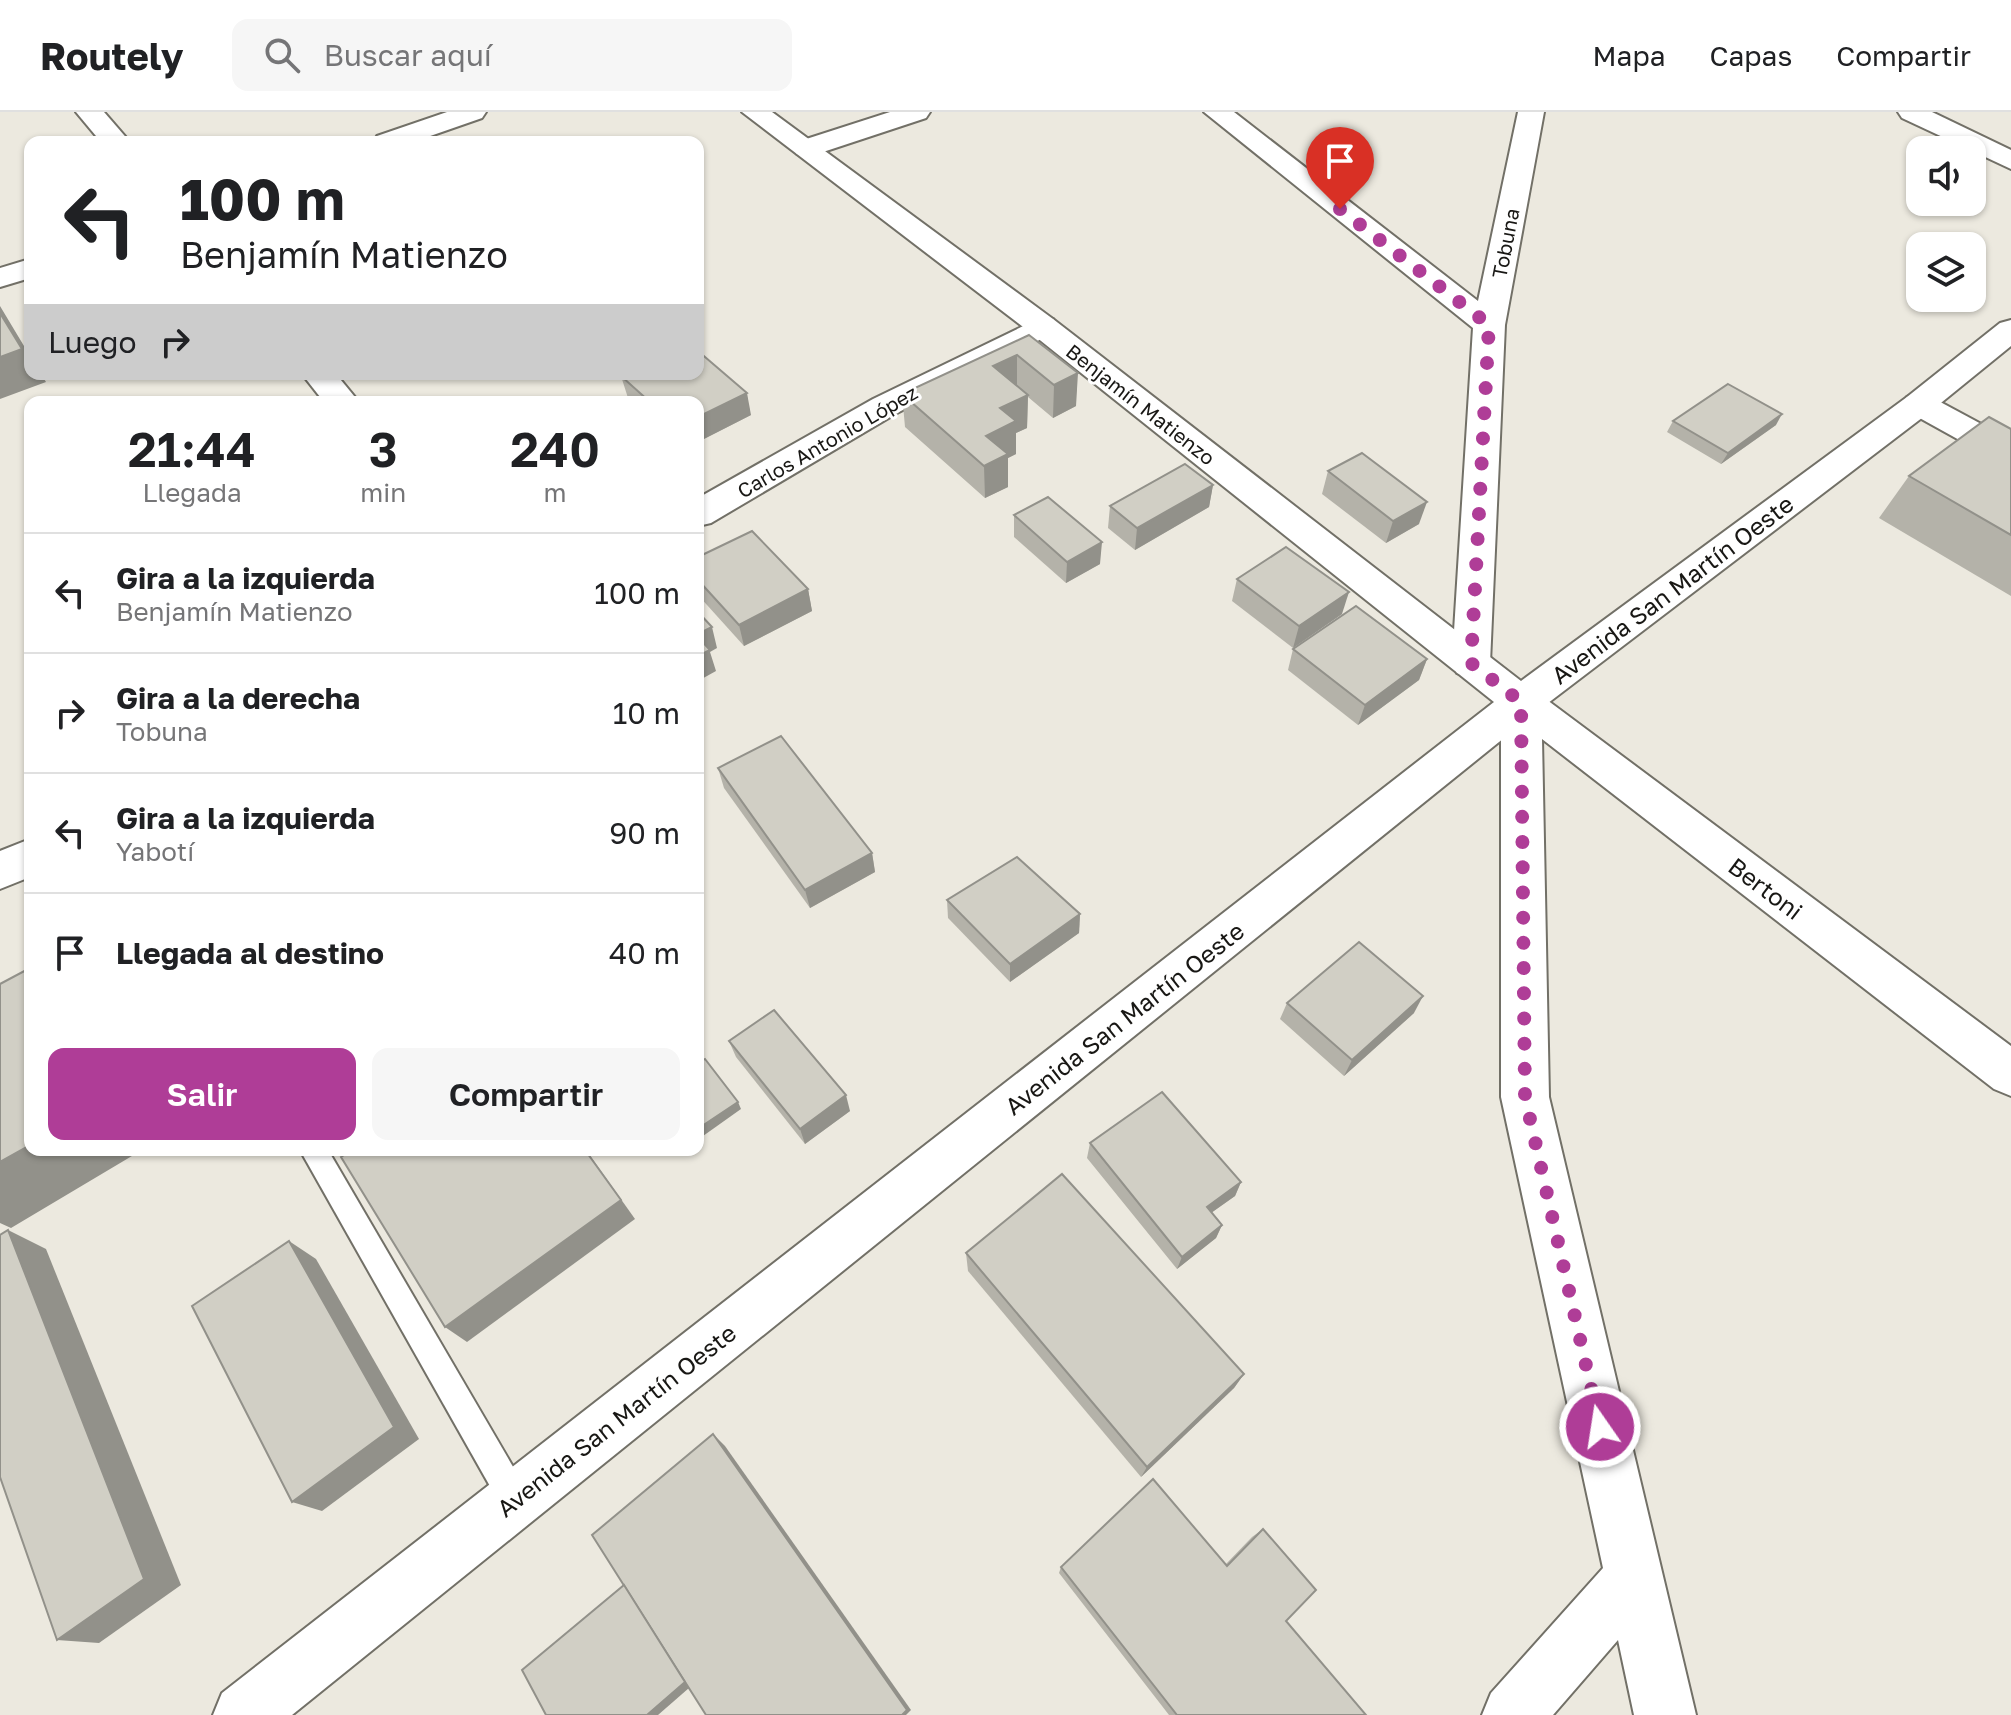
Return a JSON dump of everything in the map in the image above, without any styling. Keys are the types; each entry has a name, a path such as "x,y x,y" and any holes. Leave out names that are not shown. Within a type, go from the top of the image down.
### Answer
{"street":[{"path":"89,112 111,136"},
{"path":"404,136 473,112"},
{"name":"Benjamín Matienzo","path":"755,112 1042,326 1521,702"},
{"path":"807,148 917,112"},
{"path":"1217,112 1489,325"},
{"name":"Tobuna","path":"1471,663 1489,325 1531,112"},
{"path":"1911,112 2011,161"},
{"path":"0,278 24,270"},
{"name":"Carlos Antonio López","path":"704,511 885,406 1042,326"},
{"name":"Avenida San Martín Oeste","path":"244,1715 1521,702 1919,404 2011,330"},
{"path":"323,380 337,396"},
{"path":"1919,404 2011,454"},
{"path":"1521,702 1525,1097 1665,1715"},
{"name":"Bertoni","path":"1521,702 2011,1074"},
{"path":"0,871 24,860"},
{"path":"1513,1715 1634,1577"}],"lane":[{"path":"316,1156 515,1500"}],"building":[{"path":"0,313 22,349 0,357"},
{"path":"1029,335 1078,373 1054,385 1017,355 993,366 1028,395 1000,408 1016,421 986,436 1008,454 984,466 902,394"},
{"path":"704,356 747,393 704,414 704,396 643,396 625,380 704,380"},
{"path":"1728,384 1782,414 1728,453 1673,421"},
{"path":"1989,417 2011,429 2011,535 1909,476"},
{"path":"1362,453 1427,502 1393,521 1328,471"},
{"path":"1185,464 1213,485 1137,528 1110,506"},
{"path":"1048,497 1102,542 1067,562 1014,515"},
{"path":"752,531 808,589 739,625 704,587 704,554"},
{"path":"1286,547 1349,592 1299,626 1237,579"},
{"path":"1356,606 1427,659 1365,705 1293,649"},
{"path":"704,618 712,627 704,631"},
{"path":"781,736 872,853 805,890 718,768"},
{"path":"1017,857 1080,914 1010,964 947,900"},
{"path":"1359,942 1423,996 1352,1060 1287,1003"},
{"path":"24,971 24,1148 0,1162 0,984"},
{"path":"774,1010 846,1095 800,1129 729,1041"},
{"path":"704,1060 738,1102 704,1125"},
{"path":"1162,1092 1241,1182 1207,1207 1222,1225 1182,1257 1090,1143"},
{"path":"589,1156 621,1200 445,1327 341,1157"},
{"path":"1062,1174 1244,1374 1147,1467 966,1253"},
{"path":"8,1230 144,1579 57,1640 0,1477 0,1235"},
{"path":"289,1241 394,1427 292,1502 192,1306"},
{"path":"713,1434 907,1710 902,1715 706,1715 592,1535"},
{"path":"1153,1479 1227,1566 1263,1529 1316,1590 1286,1621 1366,1715 1177,1715 1061,1567"},
{"path":"624,1585 685,1682 647,1715 546,1715 522,1670"}],"route":[{"path":"1340,209 1489,325 1471,663 1521,702 1525,1097 1600,1427"}]}
